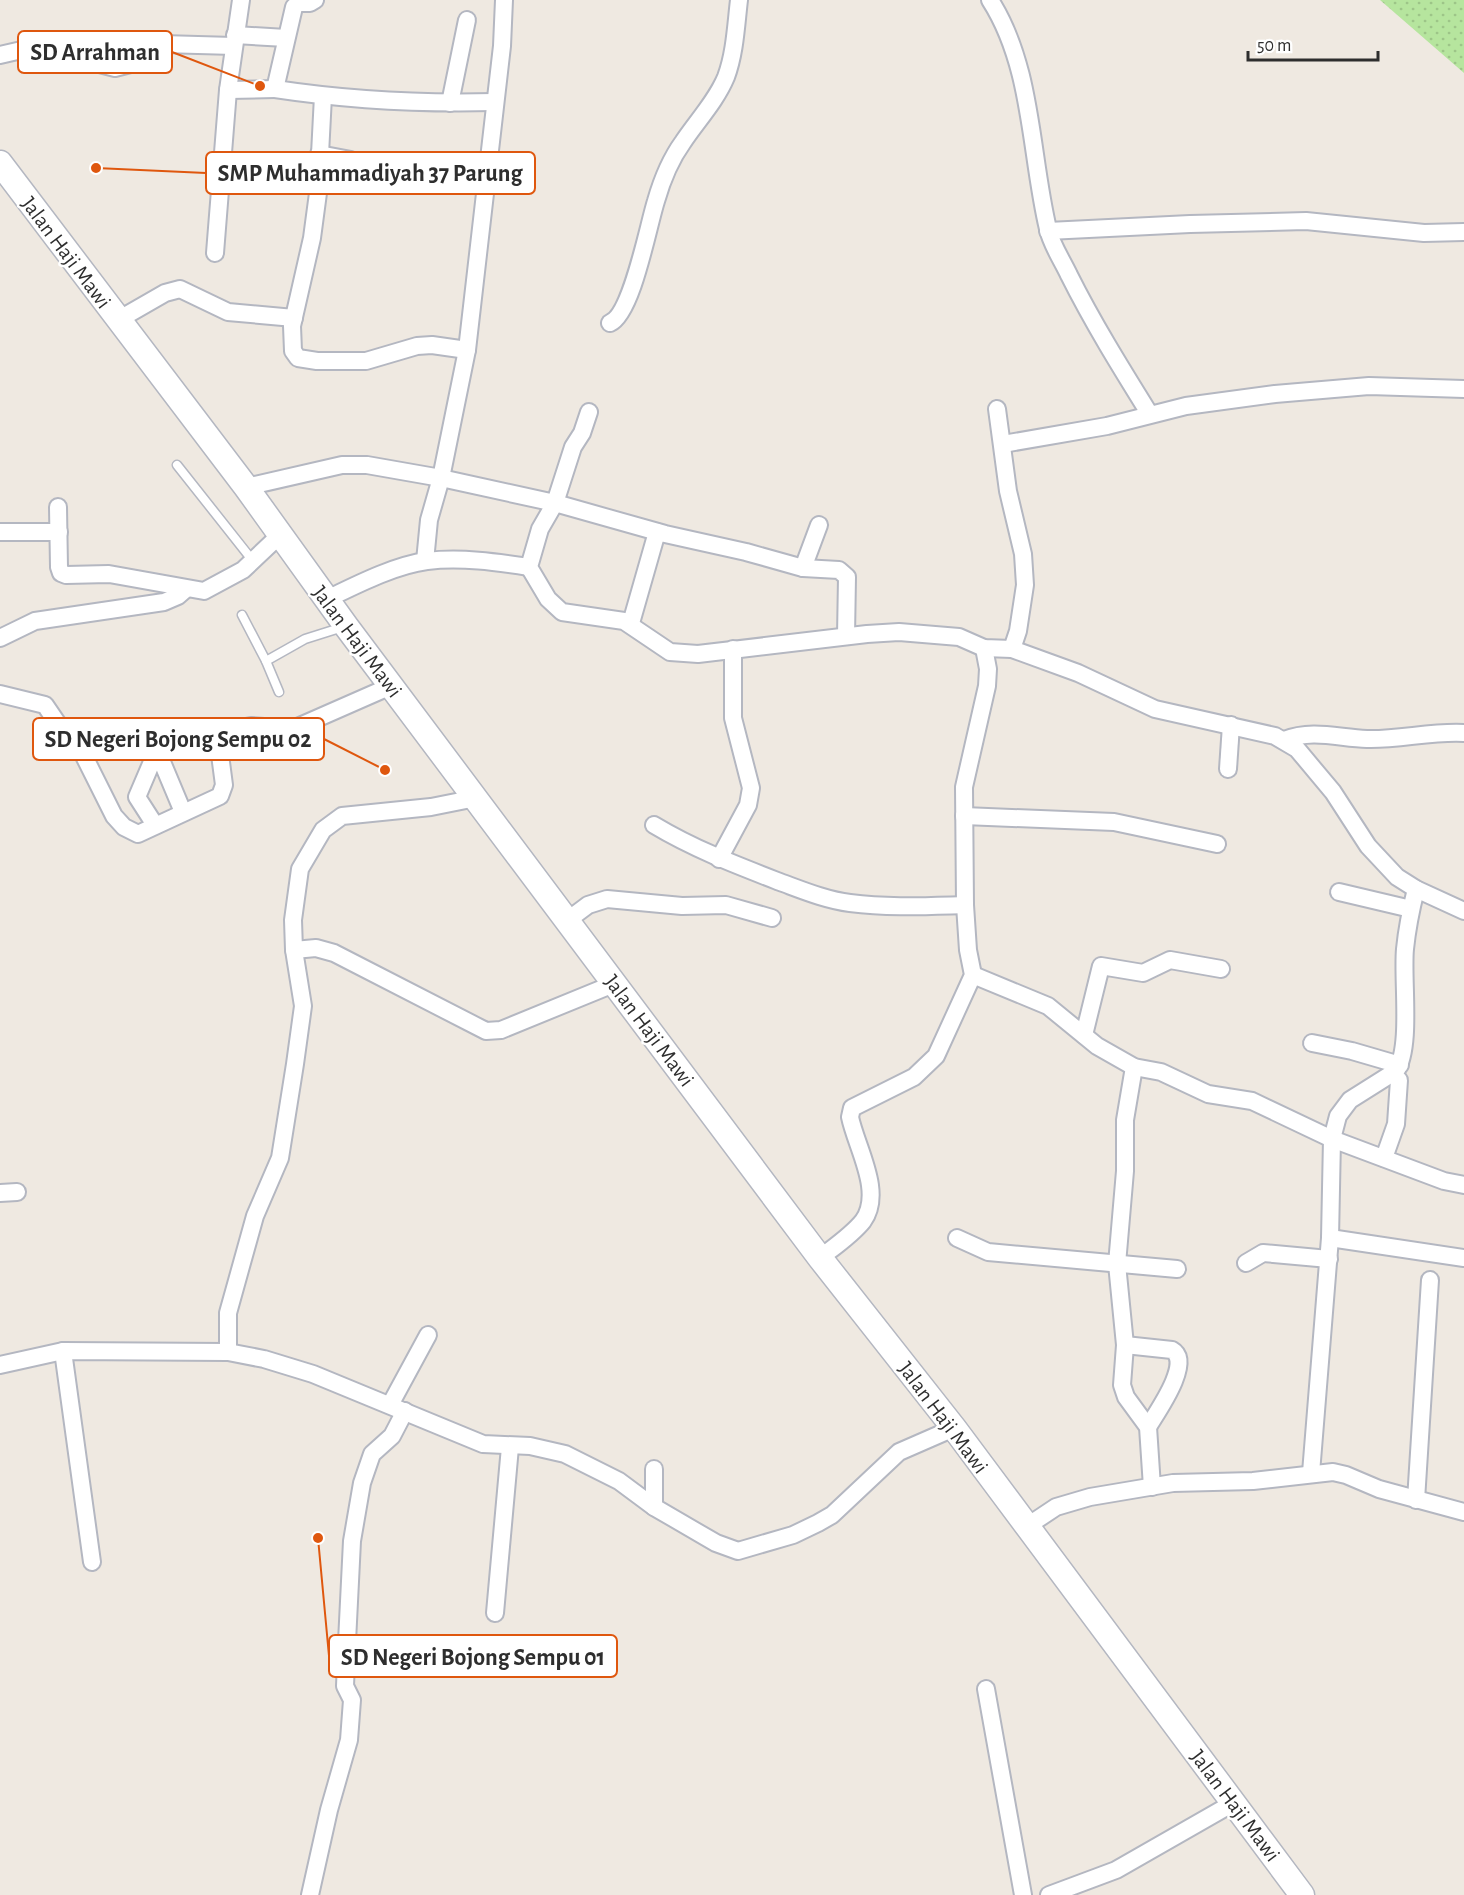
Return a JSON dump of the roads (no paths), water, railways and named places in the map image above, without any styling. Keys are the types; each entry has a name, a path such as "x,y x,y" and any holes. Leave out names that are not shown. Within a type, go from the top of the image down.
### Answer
{"street":[{"path":"215,253 228,90 241,0"},
{"path":"275,89 295,5 315,0"},
{"path":"425,561 429,520 441,478 467,350 504,0"},
{"path":"610,323 618,318 626,306 648,225 670,162 714,99 726,77 733,50 739,0"},
{"path":"990,0 1008,35 1022,84 1048,231 1096,328 1149,413"},
{"path":"450,103 467,20"},
{"path":"0,55 26,49 61,54 115,68 142,61 162,44 286,38"},
{"path":"228,90 275,89 323,96 450,103 495,102"},
{"path":"323,96 312,238 294,318 293,351 303,360 366,361 398,351 432,345 467,350"},
{"path":"320,154 351,160"},
{"name":"Jalan Haji Mawi","path":"0,163 246,487 346,626 616,983 820,1258 954,1428 1026,1527 1235,1802 1302,1895"},
{"path":"1048,231 1306,221 1425,233 1464,232"},
{"path":"118,320 165,293 180,289 228,312 294,318"},
{"path":"1003,444 1107,426 1149,413 1264,396 1369,386 1464,389"},
{"path":"997,409 1008,491 1023,554 1025,585 1018,631 1012,649"},
{"path":"589,412 582,433 573,447 555,503 540,529 529,567 548,599 562,612 631,623 670,652 698,654 899,632 959,637 984,648 1012,649 1078,673 1155,709 1231,725 1284,740 1297,749 1333,792 1380,859 1397,877 1416,889 1464,911"},
{"path":"246,487 355,464 441,478 555,503 657,532 803,568 839,570 846,574 846,636"},
{"path":"58,507 61,573 109,574 186,589 204,591 243,570 280,535"},
{"path":"803,568 819,525"},
{"path":"0,532 59,532"},
{"path":"631,623 657,532"},
{"path":"327,599 370,579 425,561 490,561 529,567"},
{"path":"0,638 35,621 164,602 178,596 186,589"},
{"path":"820,1258 862,1222 870,1203 867,1176 849,1117 852,1108 914,1077 936,1056 973,975 968,950 965,905 964,816 966,773 987,686 988,669 984,648"},
{"path":"719,858 748,805 751,788 733,718 733,649"},
{"path":"157,750 217,732 250,726 293,729 391,686"},
{"path":"0,694 21,701 40,703 48,709 60,727 81,750 114,816 124,827 142,833 183,812 217,800 223,791 217,732"},
{"path":"1228,769 1231,725"},
{"path":"1284,740 1300,735 1320,733 1366,739 1464,733"},
{"path":"155,825 137,797 157,750"},
{"path":"157,750 183,812"},
{"path":"228,1352 228,1313 246,1244 280,1158 303,1006 294,950 293,920 300,869 317,838 332,822 352,813 431,807 476,798"},
{"path":"964,816 1114,822 1217,844"},
{"path":"654,825 689,845 719,858 810,893 847,903 888,907 965,905"},
{"path":"1384,1158 1396,1124 1404,1030 1405,949 1416,889"},
{"path":"1339,892 1411,909"},
{"path":"568,920 588,905 607,899 682,906 726,905 772,918"},
{"path":"294,950 316,948 334,953 486,1031 501,1030 616,983"},
{"path":"1084,1035 1101,966 1143,973 1170,960 1221,969"},
{"path":"973,975 1048,1006 1113,1056 1134,1068 1161,1072 1208,1094 1252,1101 1332,1139 1464,1185"},
{"path":"1311,1043 1352,1051 1399,1073"},
{"path":"1134,1068 1125,1120 1125,1171 1117,1264 1125,1345 1123,1391 1149,1427"},
{"path":"1311,1473 1329,1258 1332,1139 1338,1116 1350,1100 1396,1071 1399,1073"},
{"path":"0,1193 17,1192"},
{"path":"957,1238 988,1252 1177,1269"},
{"path":"1330,1239 1464,1258"},
{"path":"1246,1263 1263,1253 1329,1258"},
{"path":"1416,1500 1430,1280"},
{"path":"310,1895 329,1810 349,1740 352,1700 345,1686 346,1662 352,1541 360,1493 372,1454 392,1436 397,1408 428,1335"},
{"path":"1125,1345 1172,1350 1178,1357 1178,1370 1171,1389 1149,1427 1152,1487"},
{"path":"63,1351 92,1562"},
{"path":"0,1365 63,1351 228,1352 313,1374 483,1444 510,1447 530,1446 565,1454 619,1481 654,1507 716,1543 738,1551 794,1535 832,1515 899,1452 954,1428"},
{"path":"495,1613 510,1447"},
{"path":"654,1469 654,1507"},
{"path":"1026,1527 1056,1507 1090,1497 1188,1482 1253,1481 1311,1473 1346,1475 1379,1489 1464,1512"},
{"path":"986,1689 1023,1895"},
{"path":"1049,1895 1116,1870 1235,1802"}],"lane":[{"path":"177,465 252,561"},
{"path":"242,615 279,692"},
{"path":"266,662 305,639 346,626"}],"place":[{"name":"SD Arrahman","path":"260,86"},
{"name":"SMP Muhammadiyah 37 Parung","path":"96,168"},
{"name":"SD Negeri Bojong Sempu 02","path":"385,770"},
{"name":"SD Negeri Bojong Sempu 01","path":"318,1538"}]}
